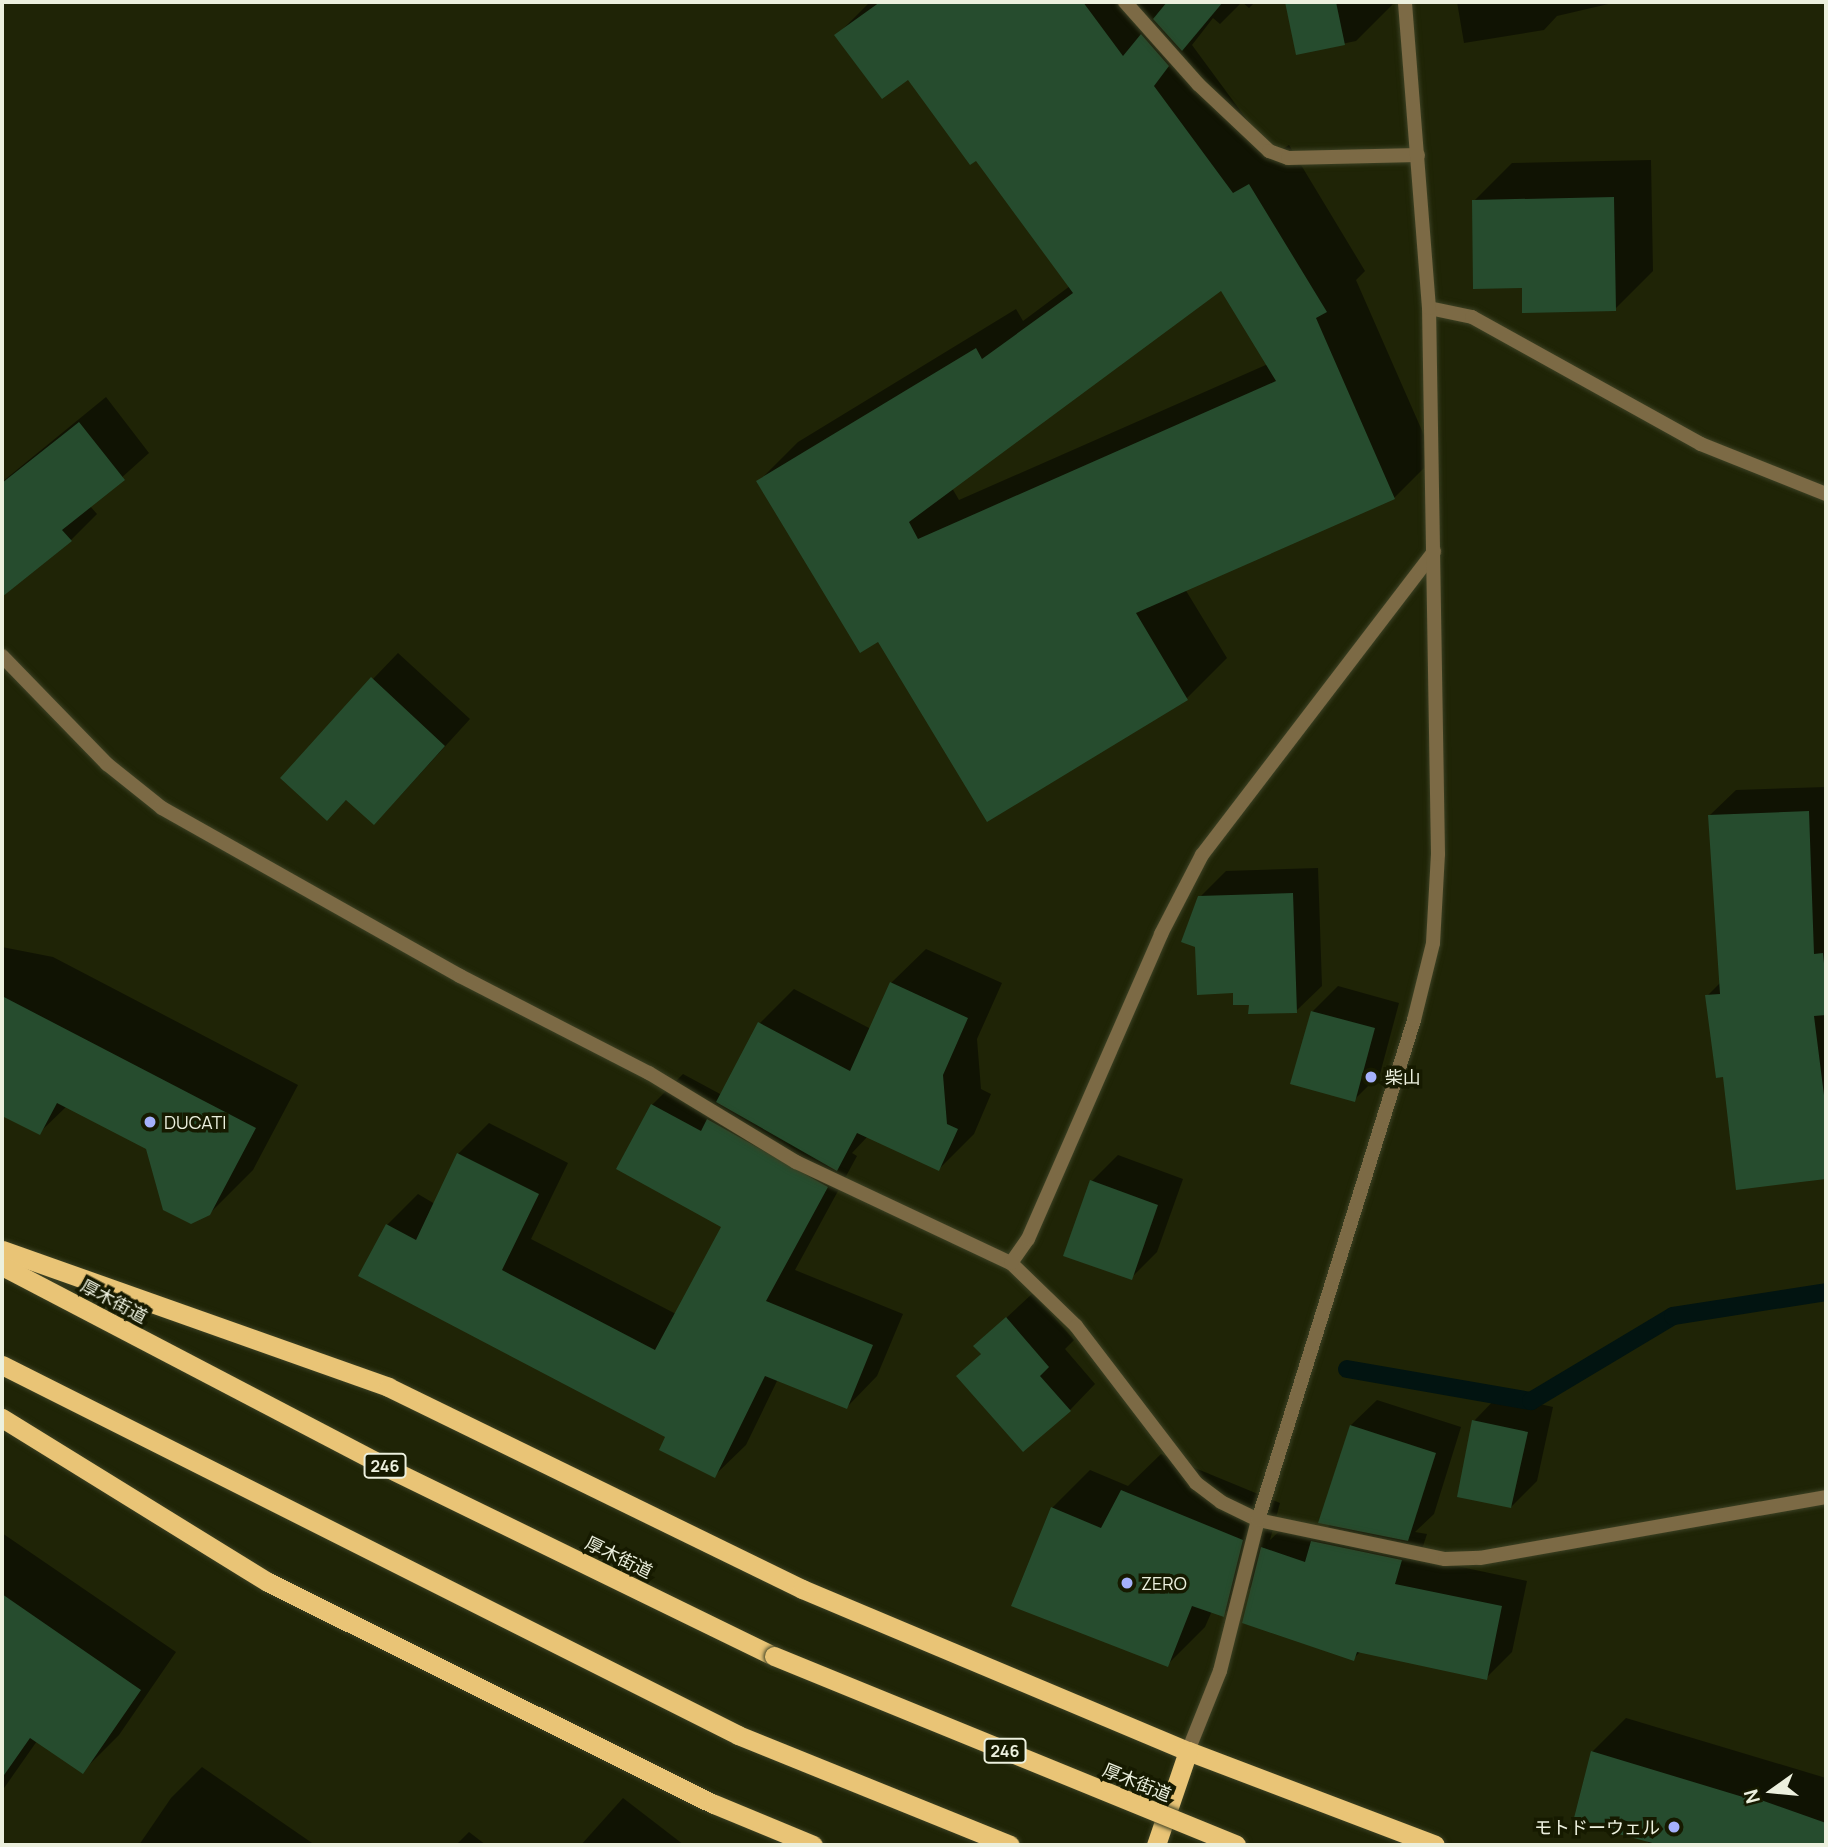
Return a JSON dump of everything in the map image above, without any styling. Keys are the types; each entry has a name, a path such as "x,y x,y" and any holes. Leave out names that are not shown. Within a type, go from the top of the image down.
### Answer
{"highway":[{"path":"2,1250 388,1387 802,1589 1188,1751 1435,1845"},
{"name":"厚木街道","path":"2,1266 388,1468 774,1656 1236,1845"},
{"path":"2,1365 355,1546 738,1735 1010,1845"},
{"path":"2,1418 268,1582 714,1804 813,1845"},
{"path":"1156,1845 1188,1751"}],"street":[{"path":"1125,2 1198,84 1269,151 1289,158 1418,155"},
{"path":"1188,1751 1220,1671 1258,1520 1414,1020 1433,943 1438,855 1429,307 1405,2"},
{"path":"1429,307 1472,317 1701,444 1826,494"},
{"path":"1011,1263 1028,1239 1161,934 1202,855 1434,552"},
{"path":"2,656 97,754 162,807 460,976 649,1073 796,1162 1011,1263 1076,1326 1196,1483 1221,1502 1258,1520 1445,1559 1480,1558 1826,1497"}],"building":[{"path":"880,2 1083,2 1123,56 1141,34 1169,66 1154,86 1233,193 1249,184 1327,312 1316,318 1395,499 1136,613 1188,700 987,822 878,642 860,653 756,481 976,348 982,359 1073,293 976,161 970,165 908,80 882,99 834,35","holes":["1221,291 1276,381 918,539 909,522"]},
{"path":"1167,2 1223,2 1182,51 1153,19"},
{"path":"1285,2 1336,2 1345,45 1296,55"},
{"path":"1614,197 1616,311 1522,313 1522,288 1473,289 1472,200"},
{"path":"79,422 125,480 62,530 72,541 2,597 2,483"},
{"path":"371,677 445,746 374,825 346,800 327,821 280,778"},
{"path":"1809,811 1814,954 1823,953 1826,984 1826,1015 1814,1016 1826,1111 1826,1179 1736,1190 1723,1077 1716,1078 1705,995 1720,994 1708,815"},
{"path":"1293,893 1297,1013 1248,1014 1249,1005 1233,1005 1233,993 1197,995 1195,947 1181,942 1198,896"},
{"path":"890,982 968,1018 943,1075 947,1124 958,1129 939,1171 857,1133 837,1171 716,1102 758,1022 850,1071"},
{"path":"2,996 256,1128 210,1215 191,1224 163,1210 146,1149 57,1103 40,1135 2,1116"},
{"path":"1311,1011 1375,1028 1355,1102 1290,1084"},
{"path":"651,1104 701,1131 707,1119 828,1187 766,1301 873,1345 847,1409 765,1376 715,1478 659,1450 665,1437 358,1276 386,1224 416,1240 457,1153 539,1194 502,1270 655,1350 721,1227 616,1169"},
{"path":"1090,1180 1158,1205 1132,1280 1063,1256"},
{"path":"1006,1317 1049,1367 1040,1376 1071,1411 1023,1452 956,1376 981,1354 973,1346"},
{"path":"1472,1420 1528,1432 1511,1508 1457,1497"},
{"path":"1350,1425 1436,1453 1408,1541 1318,1523"},
{"path":"1121,1490 1243,1540 1224,1617 1192,1606 1168,1667 1011,1606 1051,1507 1101,1528"},
{"path":"1311,1541 1402,1560 1395,1584 1502,1606 1487,1680 1357,1652 1354,1661 1242,1623 1261,1547 1305,1562"},
{"path":"2,1594 141,1690 83,1774 30,1738 2,1778"},
{"path":"1591,1751 1743,1797 1744,1794 1826,1823 1826,1845 1660,1845 1573,1822"}],"waterway":[{"path":"1347,1369 1531,1401 1673,1316 1826,1292"}],"place":[{"name":"柴山","path":"1371,1077"},
{"name":"DUCATI","path":"150,1122"},
{"name":"ZERO","path":"1127,1583"},
{"name":"モトドーウェル","path":"1674,1827"}]}
